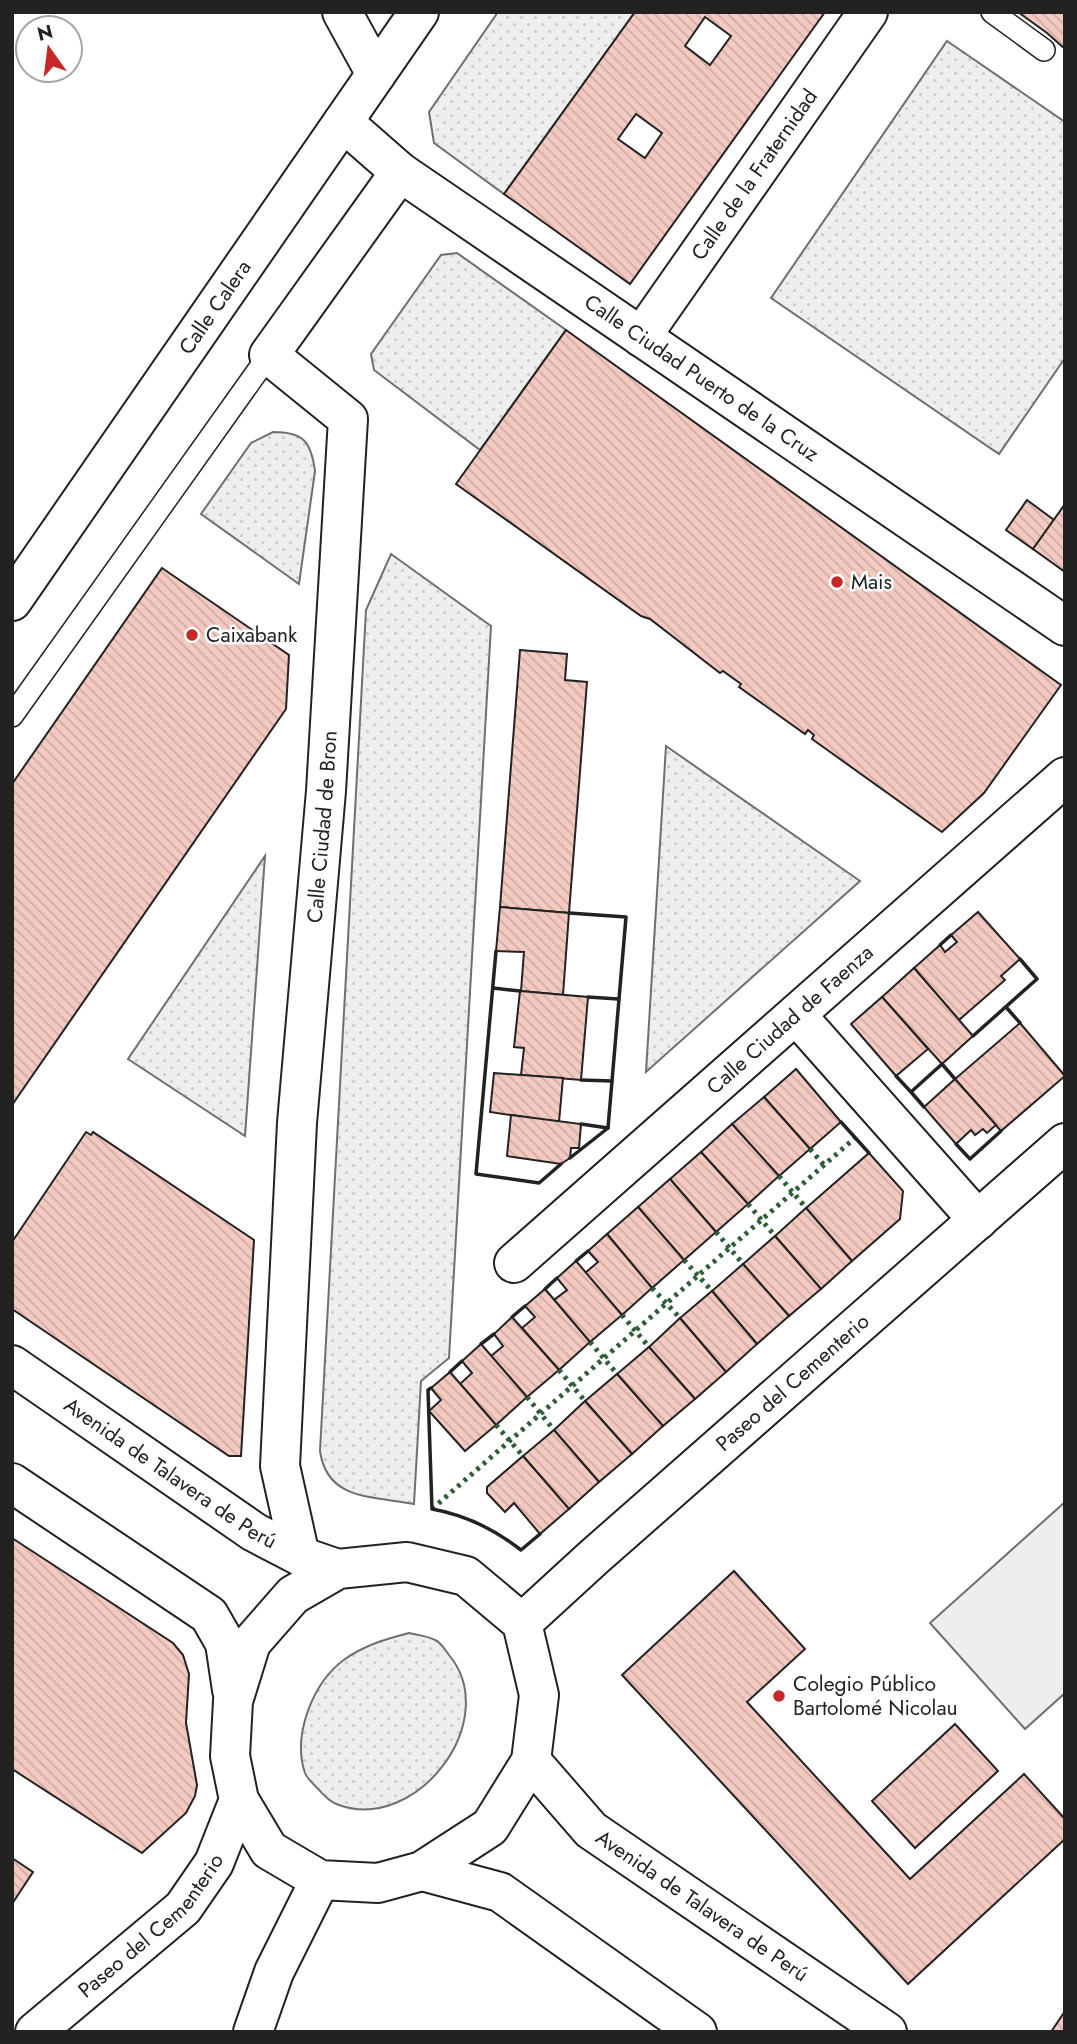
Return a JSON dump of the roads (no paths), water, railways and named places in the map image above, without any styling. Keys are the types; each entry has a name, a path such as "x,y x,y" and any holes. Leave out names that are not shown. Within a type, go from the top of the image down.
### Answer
{"street":[{"path":"342,12 376,74"},
{"name":"Calle Calera","path":"12,601 419,12"},
{"name":"Calle de la Fraternidad","path":"641,337 868,12"},
{"name":"Calle Ciudad Puerto de la Cruz","path":"343,122 400,173 1065,626"},
{"path":"269,355 400,173"},
{"name":"Calle Ciudad de Bron","path":"269,355 348,419 326,791 297,1123 280,1466 300,1556"},
{"name":"Calle Ciudad de Faenza","path":"514,1263 1065,777"},
{"path":"797,1016 978,1220"},
{"name":"Paseo del Cementerio","path":"522,1623 593,1557 1065,1143"},
{"name":"Avenida de Talavera de Perú","path":"12,1365 254,1532 300,1556 338,1569"},
{"path":"12,1483 209,1615 225,1643 233,1701 230,1756 239,1800 269,1850 320,1880 378,1883 422,1871 490,1827 531,1761 540,1695 522,1623 466,1576 407,1562 338,1569 293,1595 251,1643 233,1701"},
{"name":"Avenida de Talavera de Perú","path":"531,1761 592,1830 887,2032"},
{"name":"Paseo del Cementerio","path":"35,2032 183,1908 214,1863 239,1800"},
{"path":"422,1871 500,1892 697,2032"},
{"path":"253,2032 274,1972 320,1880"}],"lane":[{"path":"992,12 1044,50"},
{"path":"12,716 269,355"}],"place":[{"name":"Mais","path":"837,582"},
{"name":"Caixabank","path":"192,635"},
{"name":"Colegio Público Bartolomé Nicolau","path":"779,1696"}]}
